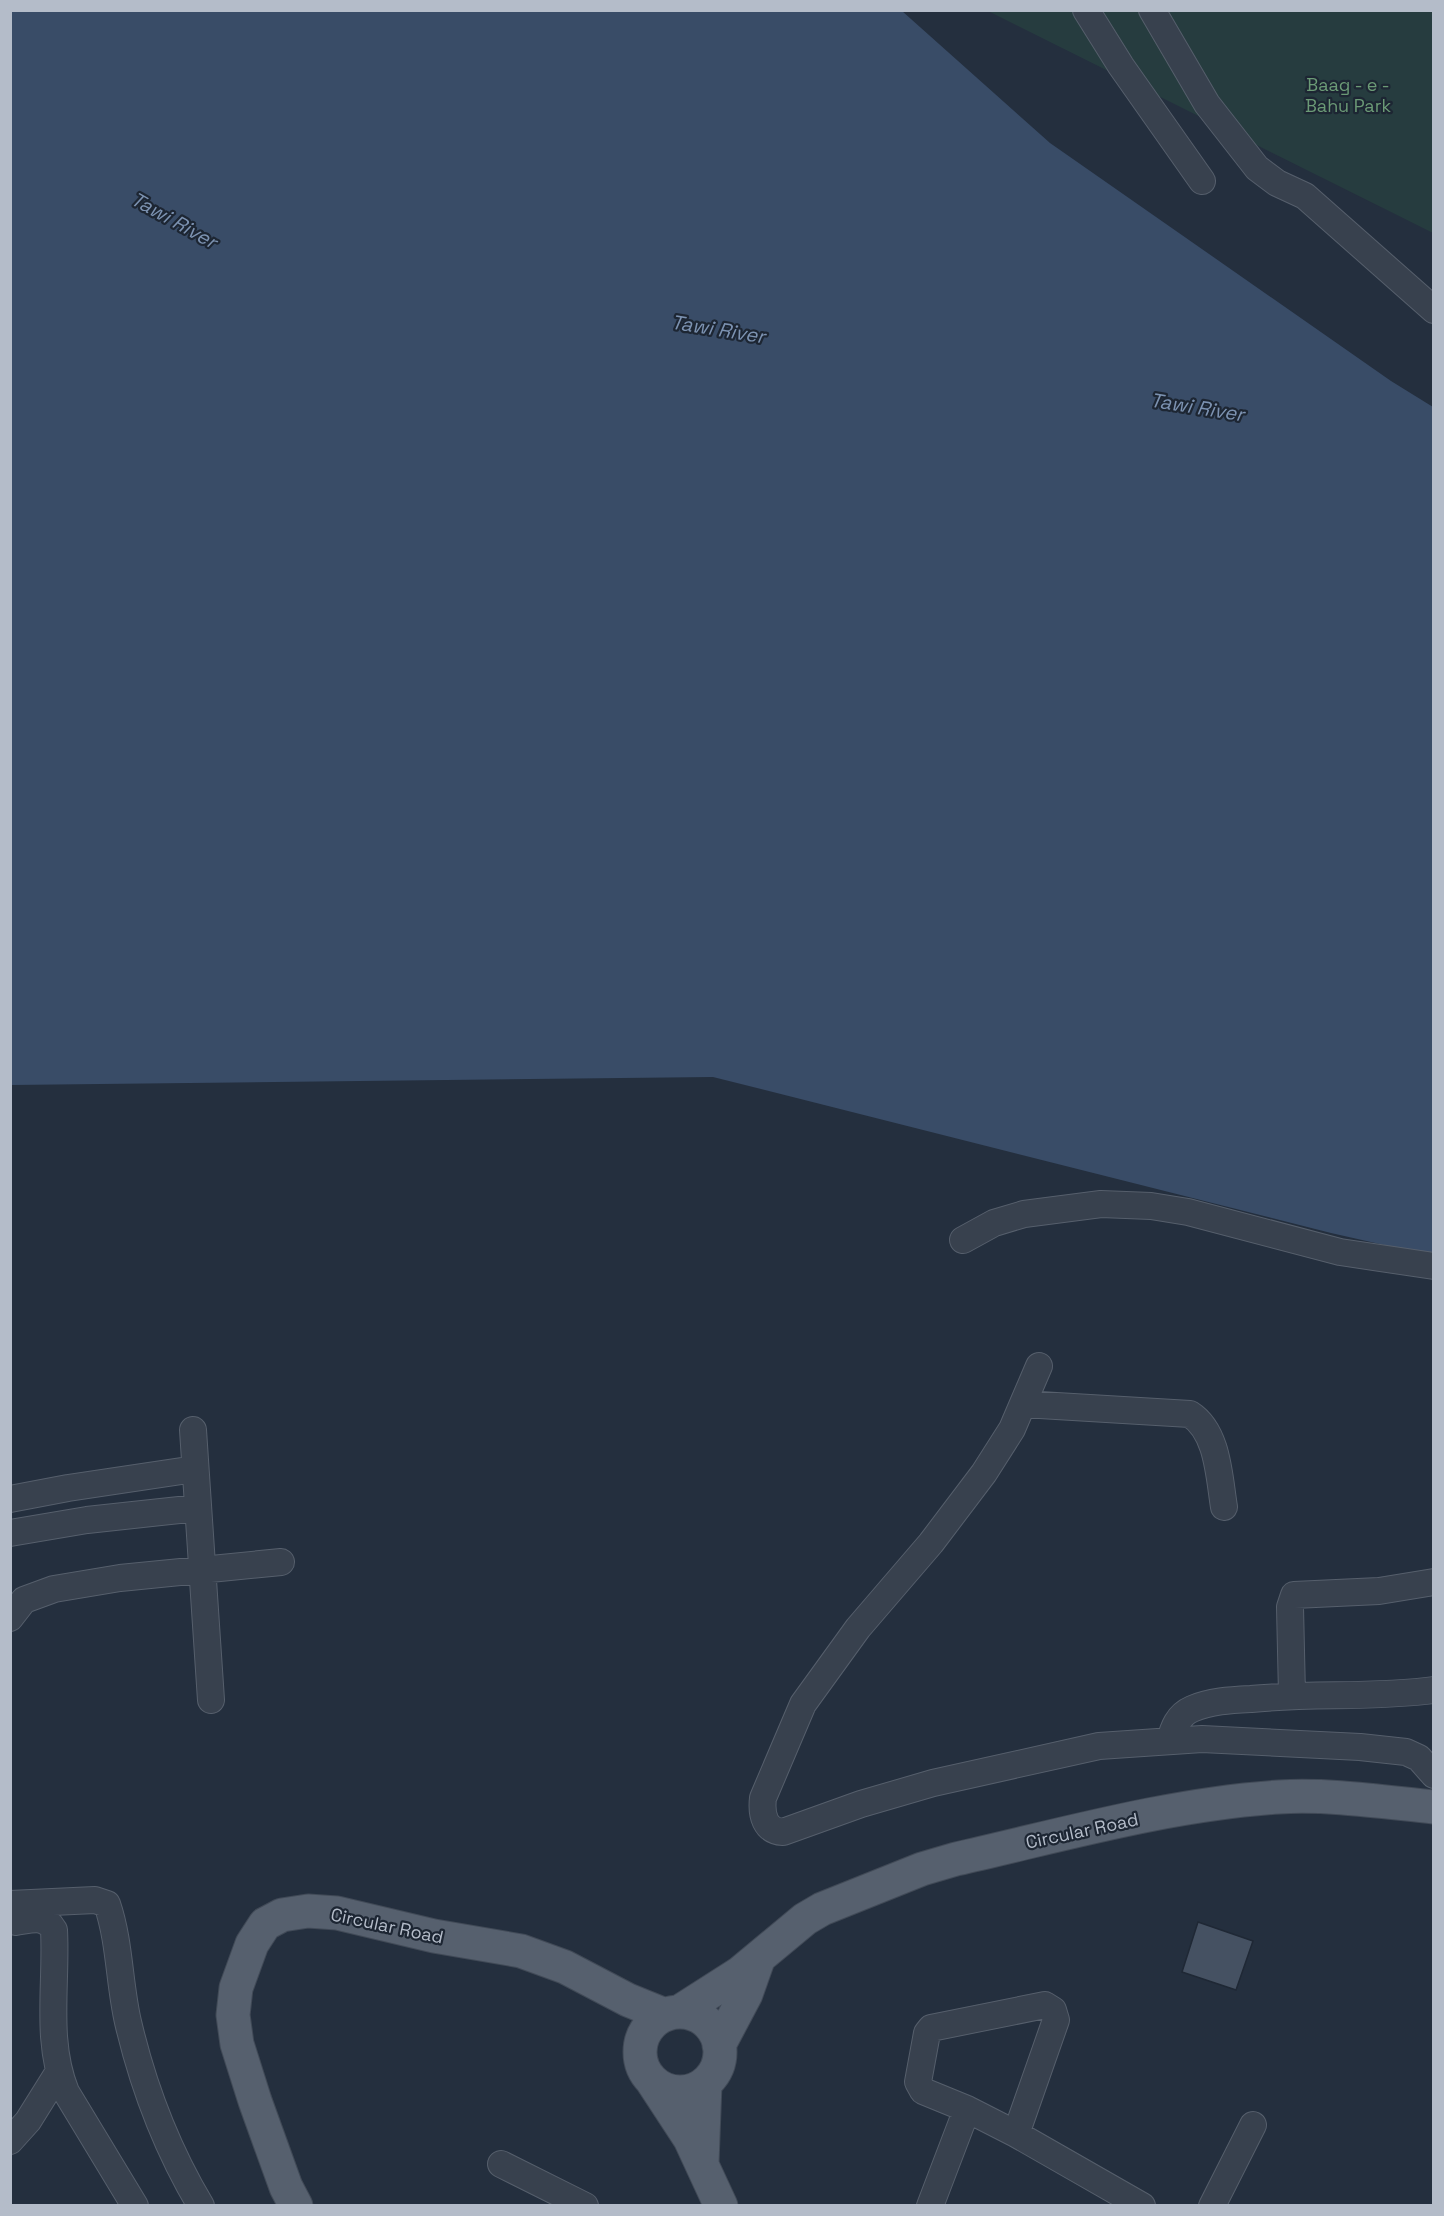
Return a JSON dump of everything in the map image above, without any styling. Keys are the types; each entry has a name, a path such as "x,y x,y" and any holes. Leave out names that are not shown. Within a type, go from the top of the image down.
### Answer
{"main road":[{"name":"Circular Road","path":"296,2205 286,2187 252,2092 237,2044 232,2014 241,1968 252,1944 266,1924 282,1915 308,1911 337,1913 434,1936 521,1951 565,1967 588,1981 672,2013 758,1960 805,1919 922,1869 1026,1843 1231,1801 1282,1797 1329,1798 1434,1807"},
{"path":"719,2045 746,1994 758,1960"},
{"path":"588,1981 618,2019 690,2139 721,2205"},
{"path":"672,2013 690,2013 706,2022 714,2032 719,2045 719,2059 714,2073 705,2084 693,2091 678,2093 664,2090 646,2069 644,2033 653,2022 672,2013"},
{"path":"702,2163 705,2084"}],"street":[{"path":"1086,10 1121,66 1202,181"},
{"path":"1152,10 1207,104 1257,168 1277,183 1305,196 1434,310"},
{"path":"963,1240 994,1223 1024,1214 1101,1204 1151,1206 1188,1212 1340,1252 1434,1266"},
{"path":"1039,1366 1012,1429 984,1473 931,1543 858,1628 803,1704 763,1798 764,1821 776,1832 783,1832 861,1804 944,1780 1099,1746 1170,1741 1202,1739 1406,1752 1419,1758 1434,1775"},
{"path":"1023,1404 1190,1413 1198,1419 1208,1433 1224,1507"},
{"path":"193,1430 211,1700"},
{"path":"10,1499 195,1469"},
{"path":"10,1533 87,1520 198,1508"},
{"path":"13,1607 24,1600 54,1589 120,1578 281,1562"},
{"path":"1292,1695 1290,1607 1294,1595 1379,1591 1432,1583"},
{"path":"1170,1741 1175,1723 1191,1709 1219,1702 1292,1695 1413,1693 1434,1690"},
{"path":"13,1909 95,1900 103,1901 109,1910 128,2022 160,2125 201,2205"},
{"path":"13,1909 49,1921 54,1930 54,2022 58,2073 66,2092 135,2205"},
{"path":"1016,2134 1056,2020 1053,2010 1046,2005 936,2025 927,2033 918,2082 923,2091 967,2109 1016,2134 1142,2205"},
{"path":"10,2141 28,2121 58,2073"},
{"path":"930,2205 967,2109"},
{"path":"1212,2205 1253,2126"},
{"path":"501,2164 585,2205"}],"green space":[{"name":"Baag - e - Bahu Park","path":"988,11 1433,11 1433,233"}],"water":[{"name":"Tawi River","path":"10,11 902,11 1050,143 1391,381 1433,407 1433,1256 1331,1233 713,1077 11,1085"}],"building":[{"path":"1198,1922 1253,1941 1236,1990 1182,1972"}]}
